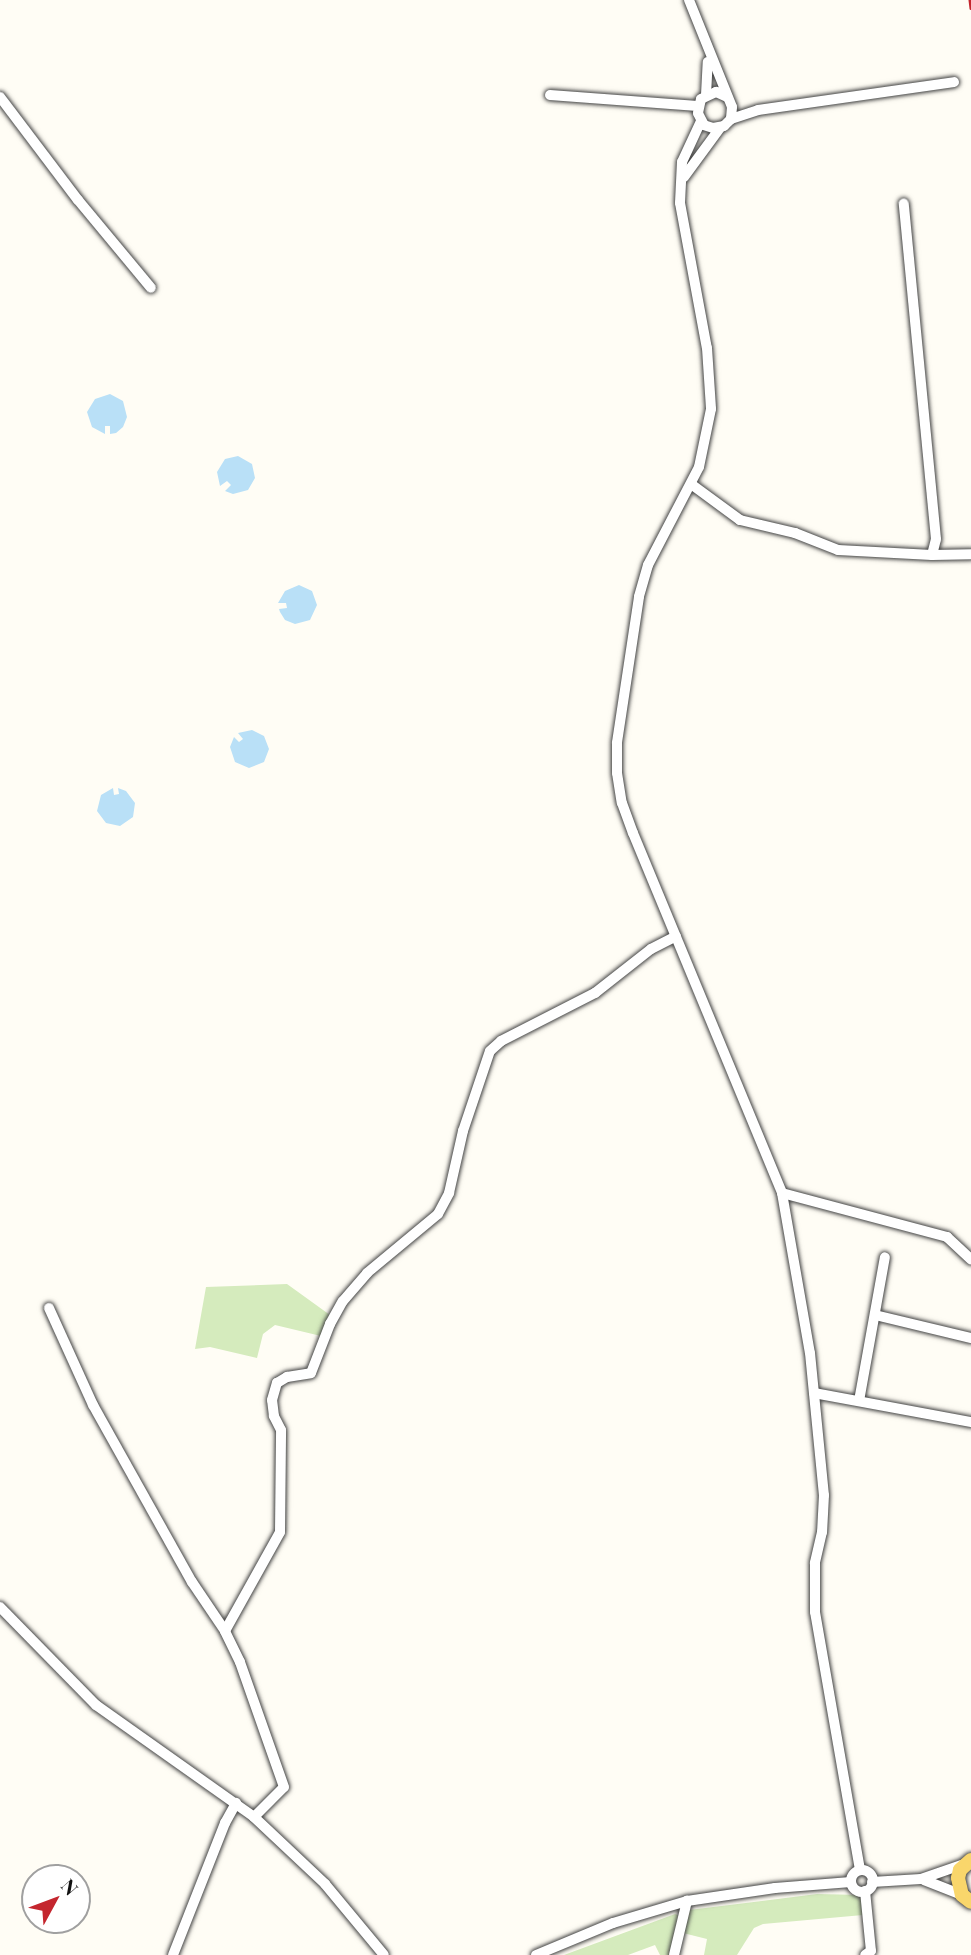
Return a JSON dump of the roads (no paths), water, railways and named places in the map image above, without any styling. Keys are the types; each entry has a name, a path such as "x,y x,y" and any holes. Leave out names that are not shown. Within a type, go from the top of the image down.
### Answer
{"main road":[{"path":"967,1898 958,1878 968,1861"}],"street":[{"path":"689,0 729,100 731,119"},
{"path":"707,49 706,95 698,106 701,121 682,162 680,203 712,384 705,447 691,484 648,565 639,597 617,743 617,772 622,803 782,1192 814,1393 824,1495 822,1532 815,1563 815,1612 860,1870"},
{"path":"681,183 688,167 720,128 731,119 758,110 954,82"},
{"path":"706,95 716,92 729,100 758,110"},
{"path":"550,95 698,106"},
{"path":"0,97 78,200 151,288"},
{"path":"701,121 708,127 720,128"},
{"path":"904,204 936,539 932,555"},
{"path":"691,484 732,515 760,527 795,533 838,550 932,555 971,554"},
{"path":"225,1631 280,1532 281,1430 274,1416 272,1399 277,1383 288,1377 311,1373 330,1324 343,1301 367,1273 438,1214 449,1193 463,1131 490,1051 501,1041 595,993 652,949 677,936"},
{"path":"782,1192 947,1237 971,1259"},
{"path":"859,1401 885,1257"},
{"path":"49,1308 93,1405 128,1463 192,1582 225,1631 240,1662 284,1787 254,1817"},
{"path":"875,1315 971,1338"},
{"path":"814,1393 971,1422"},
{"path":"0,1607 96,1705 254,1817 325,1884 384,1955"},
{"path":"173,1955 225,1823 236,1803"},
{"path":"870,1954 865,1891 872,1882 921,1879 968,1861"},
{"path":"860,1870 852,1876 851,1882 856,1890 865,1891"},
{"path":"860,1870 869,1873 872,1882"},
{"path":"921,1879 967,1898"},
{"path":"536,1955 614,1923 687,1901 763,1889 851,1882"},
{"path":"674,1955 687,1901"}],"water":[{"path":"110,394 123,401 127,417 123,427 116,433 110,434 110,426 105,426 105,434 92,427 87,412 95,399"},
{"path":"238,456 252,464 255,478 248,490 233,494 225,491 231,485 227,481 220,486 217,472 225,459"},
{"path":"299,585 312,591 317,605 310,620 295,624 285,620 280,612 279,609 287,608 286,603 278,603 285,591"},
{"path":"252,730 264,736 269,749 264,762 249,768 235,762 230,747 234,737 239,742 243,739 238,733"},
{"path":"113,788 114,795 119,794 118,788 126,791 135,803 133,817 120,826 106,823 97,811 101,795"}],"railway":[{"path":"970,0 971,8"}]}
